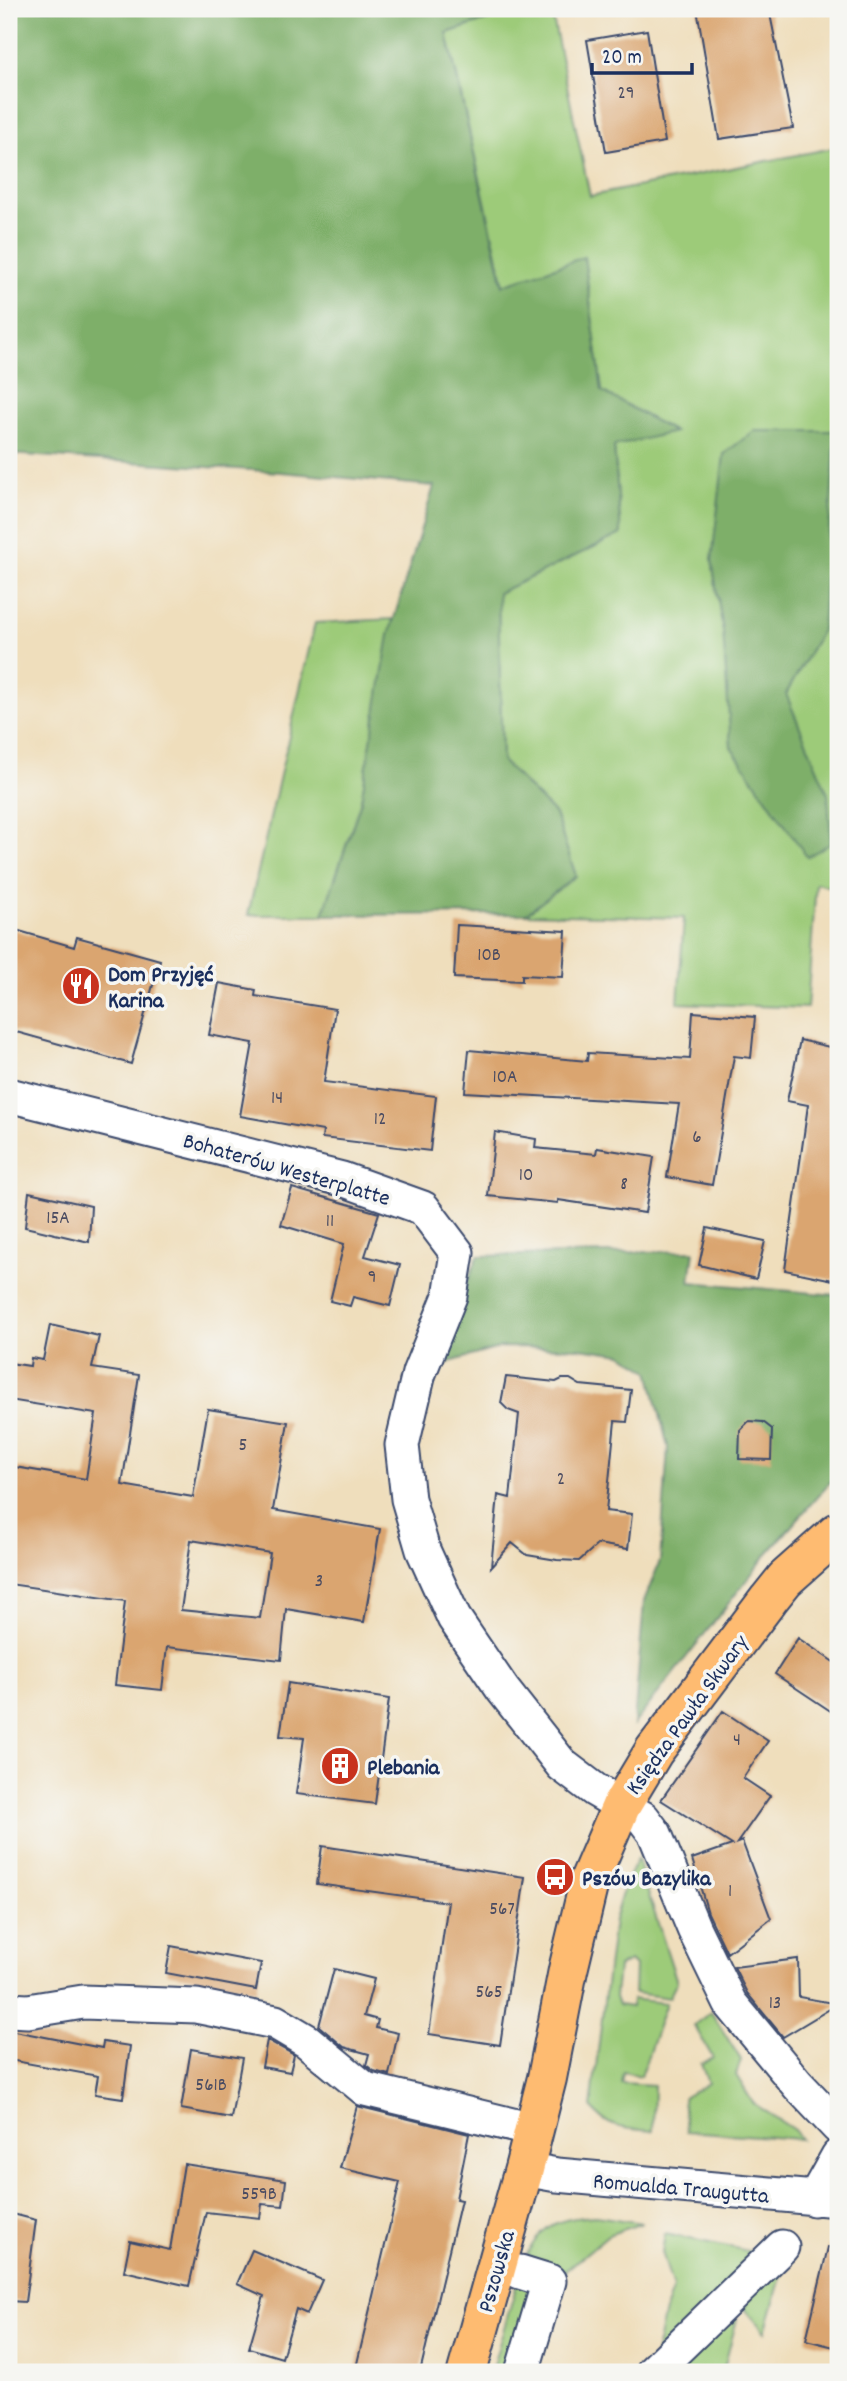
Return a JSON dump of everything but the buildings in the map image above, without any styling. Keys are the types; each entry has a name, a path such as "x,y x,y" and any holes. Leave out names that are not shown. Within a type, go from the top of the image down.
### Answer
{"main road":[{"name":"Księdza Pawła Skwary","path":"524,2169 547,2078 568,1970 590,1878 621,1806 654,1751 769,1599 785,1579 838,1532"},
{"name":"Pszowska","path":"467,2372 524,2169"}],"street":[{"name":"Bohaterów Westerplatte","path":"9,1095 342,1179 423,1208 457,1253 450,1296 419,1373 402,1445 408,1499 423,1550 454,1618 503,1690 562,1765 643,1818 655,1834 694,1929 730,2003 798,2085 838,2127"},
{"path":"9,2010 28,2011 83,2002 196,2006 275,2022 306,2041 365,2089 533,2130"},
{"path":"826,2199 838,2156"},
{"name":"Romualda Traugutta","path":"524,2169 557,2175 826,2199"},
{"path":"653,2372 782,2247"},
{"path":"522,2372 542,2279"}],"green space":[{"path":"9,9 521,9 447,33 503,285 584,257 602,391 674,432 614,446 621,534 498,593 502,761 555,814 576,876 526,914 323,915 361,801 389,635 434,486 281,472 9,454"},
{"path":"521,9 551,9 590,196 838,147 838,889 816,883 807,1008 678,1003 684,918 526,914 576,876 555,814 502,761 498,593 621,534 614,445 673,431 602,391 584,257 504,285 447,33","holes":["835,431 822,630 786,694 723,631 712,560"]},
{"path":"754,431 836,431 822,630 786,694 828,794 831,843 807,857 731,747 723,631 712,560 724,454"},
{"path":"393,619 361,801 323,915 248,915 315,623"},
{"path":"694,1251 690,1282 836,1295 838,1473 768,1553 634,1724 644,1601 660,1561 668,1447 649,1371 622,1354 579,1348 502,1347 450,1362 430,1374 478,1256"},
{"path":"637,1859 677,1982 669,1998 634,1993 635,1966 630,1961 618,1967 615,1997 618,2005 631,2007 632,1999 666,2003 641,2076 623,2072 621,2083 654,2085 653,2131 612,2125 591,2108 614,1920 625,1883"},
{"path":"711,2012 741,2060 736,2075 753,2103 794,2130 801,2139 686,2131 683,2098 708,2083 701,2064 713,2058 694,2025"},
{"path":"596,2216 642,2223 608,2235 559,2276 523,2263 536,2240 550,2226 570,2219"},
{"path":"665,2234 764,2254 654,2360 673,2288 662,2252"},
{"path":"784,2267 765,2332 739,2302"},
{"path":"519,2277 536,2293 513,2372 491,2372"},
{"path":"728,2312 737,2319 723,2372 666,2372"}],"place":[{"name":"Dom Przyjęć Karina","path":"81,986"},
{"name":"Plebania","path":"340,1766"},
{"name":"Pszów Bazylika","path":"555,1877"}]}
